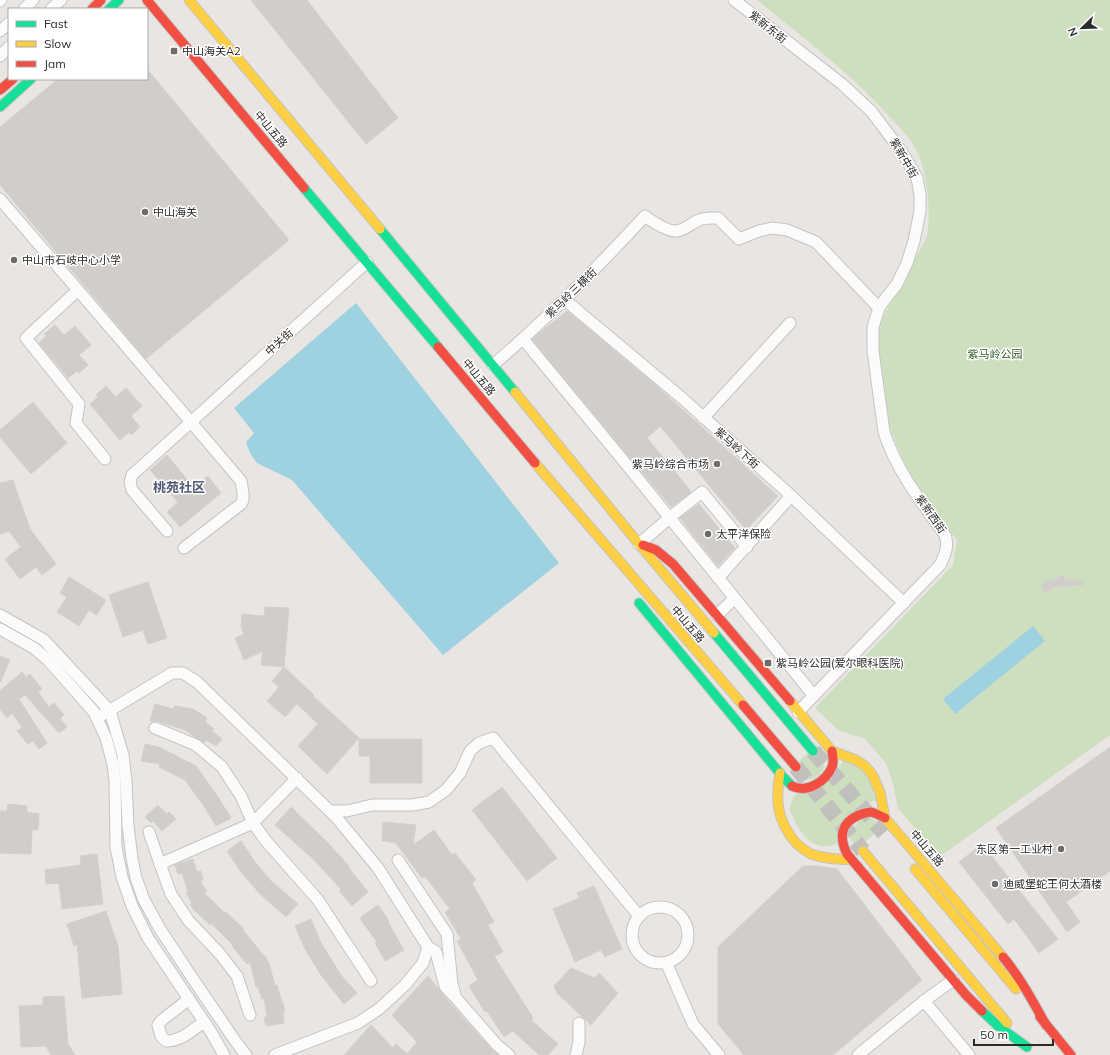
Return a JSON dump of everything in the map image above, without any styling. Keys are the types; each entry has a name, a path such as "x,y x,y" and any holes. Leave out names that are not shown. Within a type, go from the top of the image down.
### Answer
{"main road":[{"path":"93,8 101,0"},
{"path":"110,8 119,0"},
{"name":"中山五路","path":"147,0 617,561 796,767"},
{"name":"中山五路","path":"189,0 493,365 639,544 813,751"},
{"path":"0,90 12,80"},
{"path":"0,107 30,80"},
{"path":"639,544 652,547 673,564 832,751 851,757 862,763 872,773 878,784 884,806 885,818 870,812 857,816 848,822 842,832 844,850 953,980 982,1012 1010,1036 1027,1047"},
{"path":"617,561 623,579"},
{"path":"635,597 794,788 804,790 815,786 824,779 831,769 833,760 832,751"},
{"path":"780,773 777,788 777,807 781,821 790,837 805,851 823,857 851,860"},
{"name":"中山五路","path":"885,818 1009,964 1032,998 1046,1026"},
{"path":"863,851 1033,1055"},
{"name":"中山五路","path":"909,863 1071,1055"}],"street":[{"path":"25,8 33,0"},
{"path":"52,8 60,0"},
{"name":"紫新东街","path":"734,0 802,53"},
{"path":"0,31 8,24"},
{"path":"0,56 8,49"},
{"name":"紫新中街","path":"802,53 842,84 871,112 902,152 916,178 920,194 920,211 914,241 897,284 885,298 877,312"},
{"path":"0,199 241,481 243,500 241,504 184,548"},
{"name":"紫马岭三横街","path":"493,365 565,300 645,216 675,232 686,228 699,220 718,218 739,239 759,231 772,228 787,230 816,242 877,312"},
{"name":"中关街","path":"168,531 132,490 130,482 132,475 367,262"},
{"path":"78,290 26,338 79,404 76,424 105,459"},
{"name":"紫马岭下街","path":"565,300 703,418 791,496 904,603"},
{"name":"紫新西街","path":"798,712 904,603 940,564 945,555 947,540 945,535 902,472 892,454 884,432 873,351 873,327 877,312"},
{"path":"703,418 790,323"},
{"path":"523,339 814,696"},
{"path":"639,544 702,492 746,547"},
{"path":"718,578 791,496"},
{"path":"717,615 734,599"},
{"path":"0,615 44,640 110,711 123,754 128,826 132,858 136,878 144,900 160,929 246,1055"},
{"path":"0,629 34,648 48,660 94,712 106,738 114,764 116,847 122,877 132,906 148,938 204,1022 224,1055"},
{"path":"97,718 172,673 183,673 197,682 330,811 378,868 428,947 436,952 445,986 497,1045 509,1055"},
{"path":"155,728 196,746 222,767 241,796 253,824 318,900 371,981"},
{"path":"330,811 347,811 372,805 412,805 429,802 446,790 460,773 470,751 479,743 493,738 639,916"},
{"path":"160,864 253,824 297,778"},
{"path":"149,832 171,894 188,920 220,954 237,976 250,1016"},
{"path":"398,860 447,934 452,984 456,998"},
{"path":"663,906 672,909 679,914 688,929 686,947 680,955 672,961 666,962 653,962 644,958 632,943 631,933 634,923 646,910 654,907 663,906"},
{"path":"275,1055 358,1023 379,1009 405,985 423,963 428,947"},
{"path":"666,962 693,1024 719,1055"},
{"path":"858,1055 924,1001 953,980"},
{"path":"189,999 162,1020 158,1026 161,1036 166,1041 174,1041 180,1039 204,1022"},
{"path":"924,1001 969,1055"},
{"path":"576,1055 579,1042 579,1023"}],"green space":[{"name":"紫马岭公园","path":"757,0 1110,0 1110,735 939,857 898,808 893,784 886,763 865,739 838,730 815,708 953,565 957,540 938,517 907,470 890,428 876,344 882,319 927,237 929,206 924,172 918,153 912,142 873,99 825,55"},
{"path":"816,745 823,753 825,761 823,769 819,775 812,779 805,780 797,777 790,770"},
{"path":"845,757 866,771 881,802 873,801 849,815 837,844 821,846 810,841 805,836 797,825 789,808 794,796 839,767"},
{"path":"864,815 885,825 857,848 850,839 849,833"}],"water":[{"path":"356,303 559,563 443,655 292,480 257,463 250,453 246,442 254,433 234,408"},
{"path":"1033,626 1045,641 955,714 943,699"}],"building":[{"path":"251,0 307,0 398,118 366,144"},
{"name":"中山海关","path":"148,70 289,240 146,359 0,185 0,127 57,80 148,80"},
{"path":"567,311 660,389 778,496 746,530 660,426 647,438 691,491 671,507 532,339"},
{"path":"55,325 64,335 75,326 91,345 79,355 88,365 79,373 77,371 68,378 39,343 46,336 44,334"},
{"path":"106,386 116,397 126,388 142,406 131,416 140,427 131,435 129,432 120,440 90,404 98,397 96,395"},
{"path":"33,402 67,443 31,474 0,437 0,430"},
{"path":"167,455 194,488 208,476 221,493 180,527 167,512 178,502 150,470"},
{"path":"13,480 30,529 56,564 42,575 36,567 20,579 5,559 21,547 9,531 0,534 0,483"},
{"name":"太平洋保险","path":"699,504 735,548 718,566 680,518"},
{"path":"1064,575 1065,579 1084,582 1084,585 1054,587 1046,593 1040,586 1045,584 1044,581 1053,580"},
{"path":"69,577 106,600 97,615 89,610 79,626 57,612 67,597 60,593"},
{"path":"148,582 167,638 148,644 143,630 123,637 109,595"},
{"path":"265,607 289,608 284,667 261,665 263,651 244,660 235,638 244,634 241,627 242,614 264,616"},
{"path":"0,656 10,660 0,683"},
{"path":"284,667 359,738 327,774 298,746 318,724 297,704 285,717 267,701 279,687 272,681"},
{"path":"22,672 26,677 30,674 42,689 38,692 49,707 54,703 64,715 60,719 67,727 59,733 25,695 19,699 47,743 39,749 33,741 28,744 17,731 22,727 12,713 7,718 0,709 0,691"},
{"path":"155,704 173,709 175,706 193,709 207,718 205,722 214,729 212,731 222,739 216,746 206,740 204,743 185,730 157,721 150,721"},
{"path":"359,739 422,739 422,783 370,783 370,756 359,756"},
{"path":"145,744 159,747 196,766 231,818 216,826 204,806 185,780 159,767 160,764 141,761"},
{"name":"东区第一工业村","path":"1110,747 1110,871 1066,902 1080,922 1067,932 996,828"},
{"path":"502,787 557,858 527,881 472,810"},
{"path":"8,804 27,806 27,812 39,814 38,830 32,830 31,854 0,853 0,811 7,811"},
{"path":"158,805 167,814 169,812 176,819 162,831 153,821 151,823 145,817"},
{"path":"291,807 349,866 348,867 368,892 352,906 339,891 341,889 313,859 275,825"},
{"path":"383,822 416,825 413,845 434,830 452,855 455,853 476,880 472,883 494,922 488,925 503,952 494,956 533,1018 531,1020 558,1044 548,1055 539,1055 513,1031 504,1037 487,1011 485,1012 469,986 478,980 457,941 461,939 445,912 450,909 425,876 422,878 396,843 382,841"},
{"path":"241,841 255,862 271,881 298,904 286,917 260,894 241,872 227,851"},
{"name":"迪威堡蛇王何太酒楼","path":"982,844 1058,939 1039,953 1014,919 1008,924 959,862"},
{"path":"97,854 103,904 62,909 59,883 46,884 45,870 81,865 80,856"},
{"path":"193,859 197,872 201,871 203,880 200,881 207,891 204,893 244,929 243,930 269,963 275,986 277,985 283,1002 285,1011 283,1012 284,1023 266,1026 264,1017 267,1017 264,998 262,999 258,987 256,987 250,962 247,964 232,946 233,945 211,923 210,925 194,910 190,904 192,903 186,893 188,892 182,873 178,874 175,865"},
{"path":"803,866 819,866 837,869 922,980 833,1055 744,1055 718,1024 718,947"},
{"path":"594,886 622,949 605,957 601,950 575,962 553,909 579,898 577,893"},
{"path":"378,905 389,921 388,922 404,950 385,961 375,943 377,942 361,920 361,917"},
{"path":"106,911 118,946 122,994 82,998 77,944 74,946 67,924"},
{"path":"311,919 321,943 341,975 357,993 344,1004 321,975 305,949 295,926"},
{"path":"571,968 595,978 599,973 618,993 591,1025 557,993 554,986"},
{"path":"428,976 450,1003 498,1055 344,1055 371,1025 393,1048 396,1044 407,1054 417,1042 392,1015"},
{"path":"64,996 68,1044 75,1055 51,1055 46,1046 21,1047 19,1006 43,1005 43,997"}],"tunnel":[{"path":"813,751 884,833"},
{"path":"796,767 863,851"}],"traffic: fast":[{"path":"110,8 119,0"},
{"path":"0,107 30,80"},
{"path":"304,188 438,347"},
{"path":"380,229 515,392"},
{"path":"639,603 792,786"},
{"path":"714,633 813,751"},
{"path":"982,1011 998,1026 1027,1047"}],"traffic: slow":[{"path":"189,0 380,229"},
{"path":"515,392 714,633"},
{"path":"535,463 743,705"},
{"path":"790,701 832,751 856,760 865,766 872,774 880,792 885,818 1003,957"},
{"path":"780,773 778,783 778,802 781,819 796,843 807,852 816,856 851,860"},
{"path":"863,851 1007,1023"},
{"path":"915,869 1016,989"}],"traffic: jam":[{"path":"93,8 101,0"},
{"path":"147,0 304,188"},
{"path":"0,90 12,80"},
{"path":"438,347 535,463"},
{"path":"643,545 656,550 673,564 790,701"},
{"path":"743,705 796,767"},
{"path":"792,786 798,788 810,787 821,781 832,767 832,751"},
{"path":"885,818 869,812 859,815 848,822 842,837 847,854 966,995 982,1011"},
{"path":"1003,957 1021,981 1046,1025"},
{"path":"1040,1017 1071,1055"}],"place":[{"name":"中山海关A2","path":"174,51"},
{"name":"中山海关","path":"145,212"},
{"name":"中山市石岐中心小学","path":"14,260"},
{"name":"紫马岭综合市场","path":"717,464"},
{"name":"太平洋保险","path":"708,534"},
{"name":"紫马岭公园(爱尔眼科医院)","path":"768,663"},
{"name":"东区第一工业村","path":"1061,849"},
{"name":"迪威堡蛇王何太酒楼","path":"995,884"}],"district":[{"name":"桃苑社区","path":"179,487"}]}
